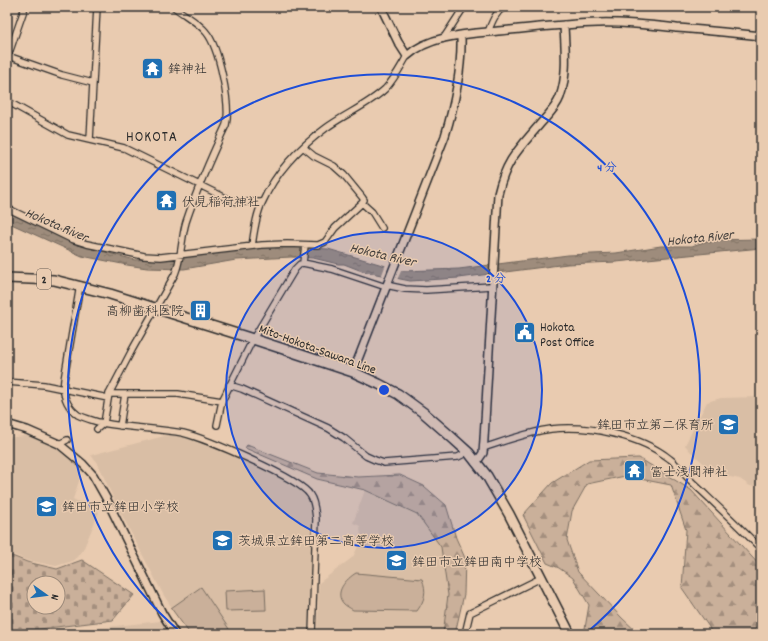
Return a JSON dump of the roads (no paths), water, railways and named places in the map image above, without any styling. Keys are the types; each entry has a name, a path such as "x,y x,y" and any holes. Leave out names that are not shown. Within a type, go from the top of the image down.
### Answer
{"main road":[{"name":"Mito-Hokota-Sawara Line","path":"7,278 50,279 80,285 353,372 388,388 410,402 434,421 467,451 487,476 509,514 570,634"}],"street":[{"path":"25,7 7,58 93,83"},
{"path":"90,140 98,7"},
{"path":"97,429 104,423 109,396 132,350 175,274 180,257 184,232 199,185 228,118 228,106 217,54 210,38 206,31 174,7"},
{"path":"381,7 398,42 407,56"},
{"path":"443,39 464,7"},
{"path":"488,32 493,19 504,7"},
{"path":"252,246 262,202 275,181 303,147 326,128 384,89 393,80 407,56 414,49 422,45 443,39 488,32 598,23 639,24 761,36"},
{"path":"476,462 481,457 483,448 498,194 502,178 514,155 553,109 559,99 565,73 564,25"},
{"path":"353,372 439,153 451,114 459,74 461,36"},
{"path":"7,101 68,135 124,148 228,199 237,202 262,202"},
{"path":"7,208 87,244 144,256 180,257 252,246 318,245 325,242 335,228 364,200 344,175 334,166 314,156 303,147"},
{"path":"362,203 372,212 382,228"},
{"path":"218,425 222,401 229,385 253,339 295,269 303,262 305,246"},
{"path":"303,262 332,268 405,289 426,290 492,284"},
{"path":"80,285 63,388 67,404 78,415 104,423 182,433 205,440 276,472 305,489 310,495 315,507 316,519 312,634"},
{"path":"7,382 63,388 109,396 125,394 178,394 222,401"},
{"path":"229,385 242,389 328,428 344,438 366,456 379,462 384,463 418,459 442,459 462,456 467,451"},
{"path":"120,426 125,394"},
{"path":"7,424 27,430 59,444 83,464 97,482 159,606 175,634"},
{"path":"483,448 513,438 551,429 587,429 633,439 671,459 686,477 740,527 761,549"},
{"path":"59,444 67,440"},
{"path":"465,634 470,613 541,578"}],"water":[{"path":"7,212 75,244 135,260 201,255 276,246 328,249 403,271 459,269 568,255 616,253 661,246 692,246 710,240 761,239 761,248 616,262 567,264 459,278 410,281 362,271 344,264 313,258 291,257 236,260 184,269 147,268 127,265 82,256 7,222"}],"place":[{"name":"鉾神社","path":"153,68"},
{"name":"伏見稲荷神社","path":"166,201"},
{"name":"高柳歯科医院","path":"200,310"},
{"name":"Hokota Post Office","path":"525,333"},
{"name":"鉾田市立第二保育所","path":"729,424"},
{"name":"富士浅間神社","path":"634,471"},
{"name":"鉾田市立鉾田小学校","path":"46,506"},
{"name":"茨城県立鉾田第二高等学校","path":"223,540"},
{"name":"鉾田市立鉾田南中学校","path":"397,561"}],"district":[{"name":"HOKOTA","path":"152,136"}],"water label":[{"name":"Hokota River","path":"57,224"},
{"name":"Hokota River","path":"700,237"},
{"name":"Hokota River","path":"383,254"}]}
